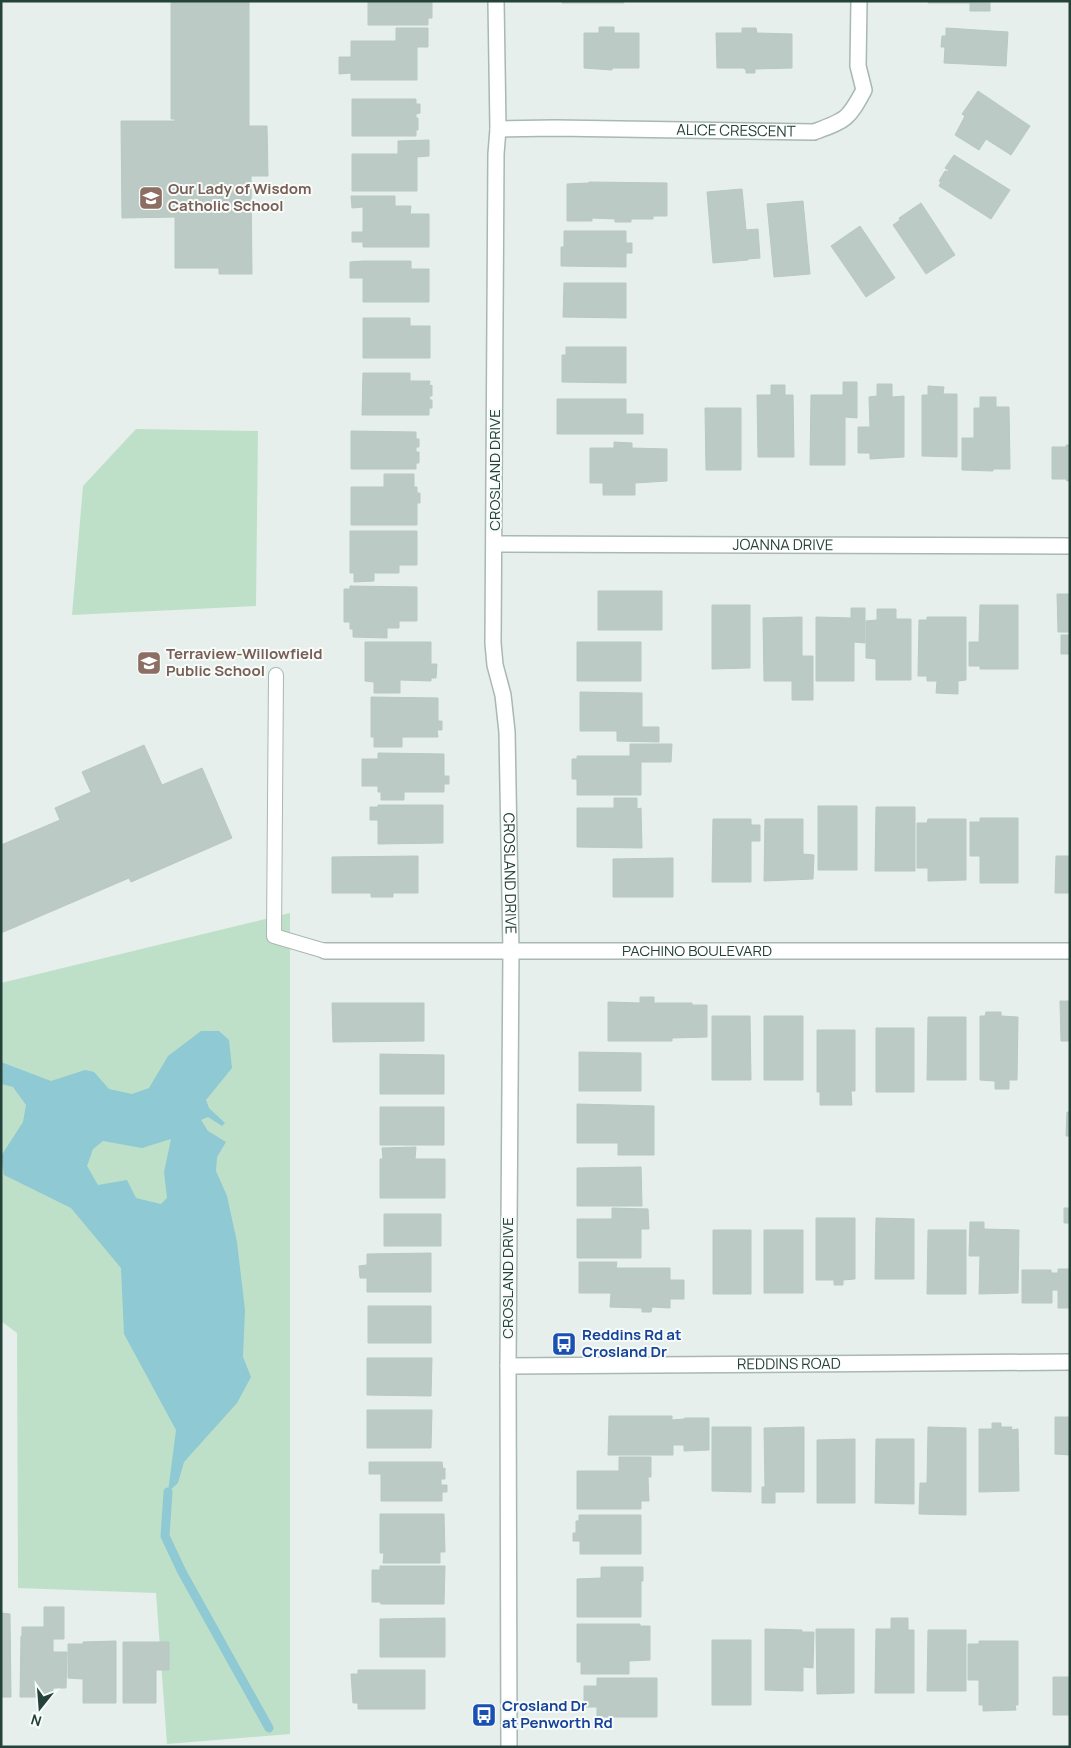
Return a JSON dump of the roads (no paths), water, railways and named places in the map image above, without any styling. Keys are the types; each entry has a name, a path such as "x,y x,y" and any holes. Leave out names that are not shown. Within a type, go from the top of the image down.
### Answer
{"street":[{"name":"CROSLAND DRIVE","path":"496,1 498,129 496,163 493,643 495,665 503,695 507,732 511,951 508,1747"},
{"name":"ALICE CRESCENT","path":"498,129 555,128 814,132 839,123 852,113 864,90 858,66 859,1"},
{"name":"JOANNA DRIVE","path":"494,544 1070,546"},
{"name":"PACHINO BOULEVARD","path":"325,951 1070,951"},
{"name":"REDDINS ROAD","path":"508,1366 1070,1362"}],"lane":[{"path":"276,675 274,936 325,951"}],"water":[{"path":"201,1031 219,1031 229,1040 232,1068 206,1100 209,1108 225,1123 222,1126 208,1117 201,1120 208,1131 226,1142 217,1157 216,1171 227,1196 237,1242 245,1310 243,1357 251,1377 237,1403 184,1462 178,1483 168,1492 176,1430 124,1334 121,1268 71,1208 4,1175 1,1156 23,1122 26,1105 13,1087 1,1084 1,1062 51,1081 85,1070 94,1072 109,1089 132,1094 149,1088 168,1056","holes":["171,1139 164,1172 167,1198 161,1204 136,1198 127,1180 98,1185 87,1166 93,1149 103,1141 142,1148"]}],"waterway":[{"path":"168,1492 165,1536 182,1572 269,1728"}],"place":[{"name":"Our Lady of Wisdom Catholic School","path":"151,198"},
{"name":"Terraview-Willowfield Public School","path":"149,663"},
{"name":"Reddins Rd at Crosland Dr","path":"564,1344"},
{"name":"Crosland Dr at Penworth Rd","path":"484,1715"}]}
